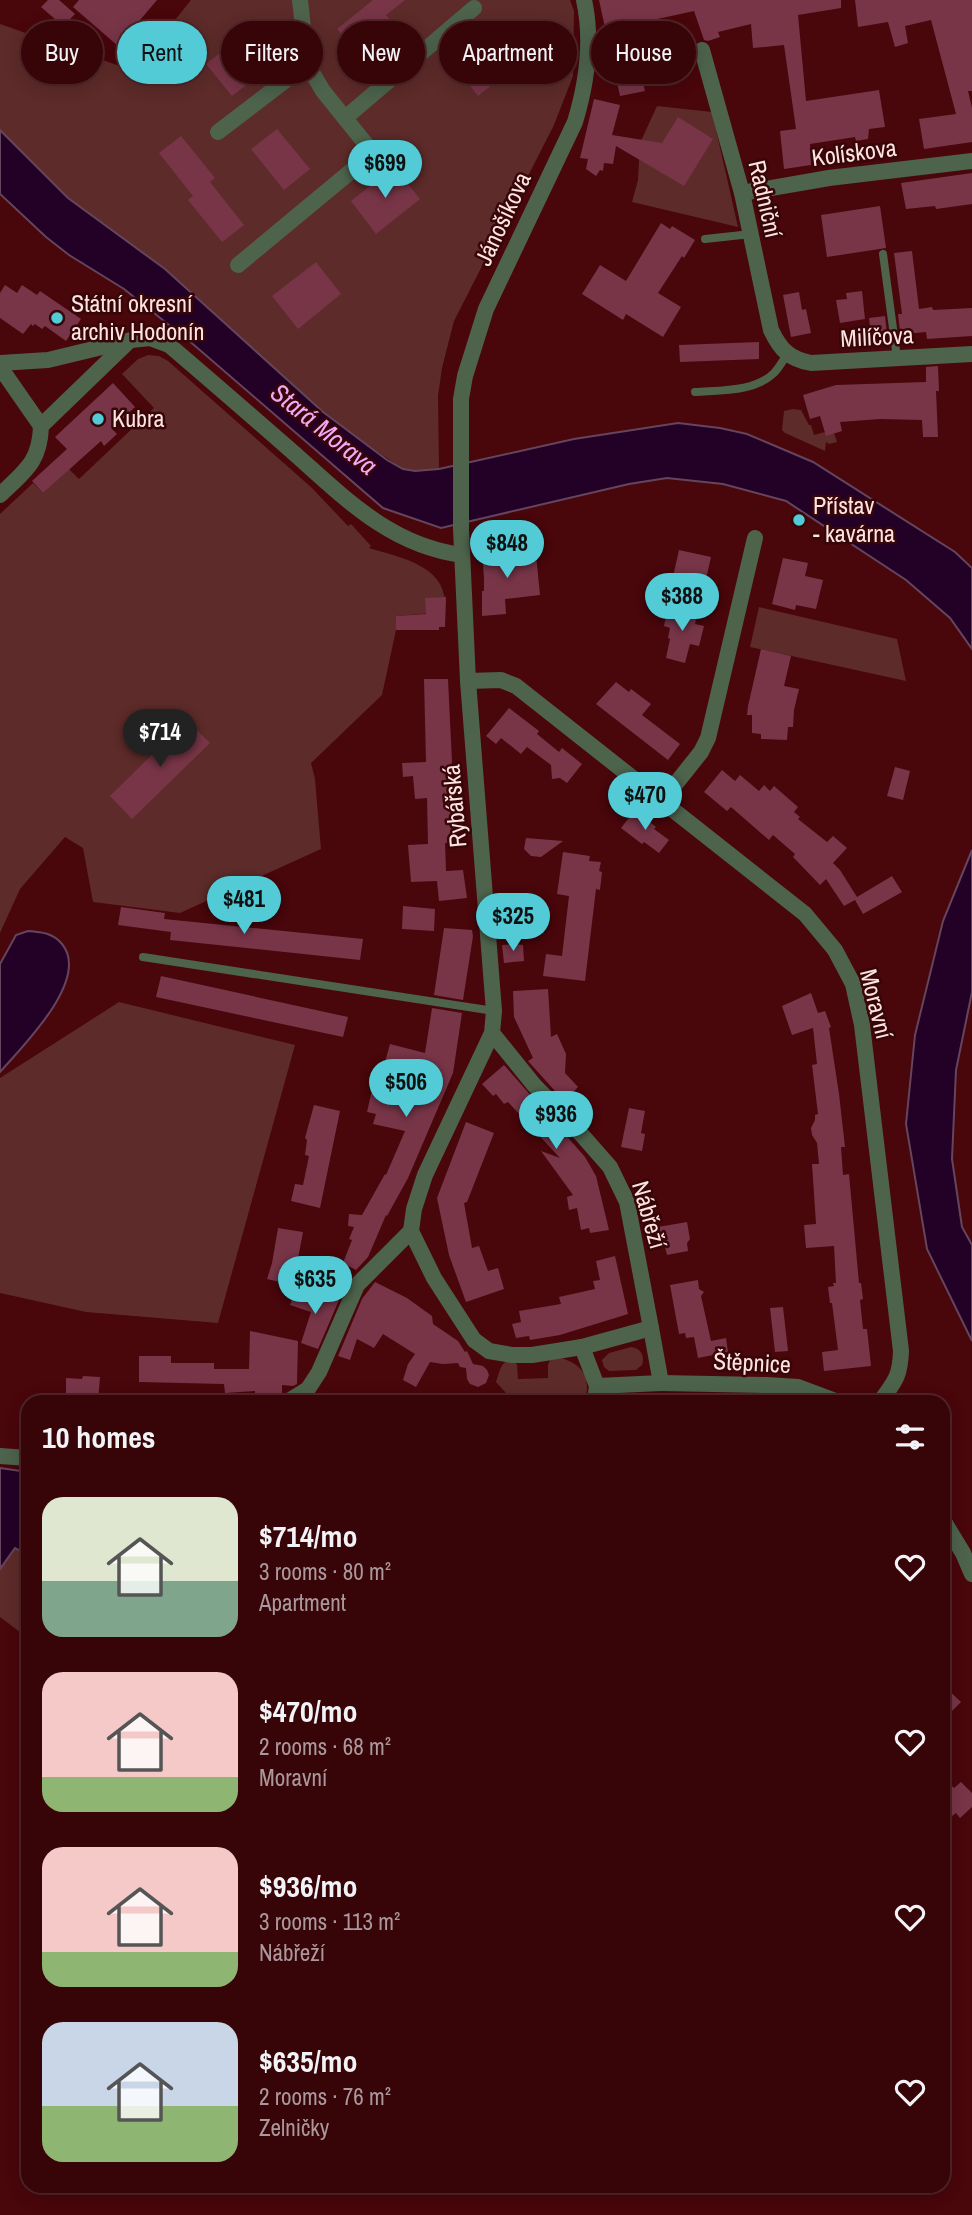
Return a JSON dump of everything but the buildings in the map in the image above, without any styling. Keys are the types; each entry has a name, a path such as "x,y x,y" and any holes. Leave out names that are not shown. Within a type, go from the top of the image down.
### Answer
{"street":[{"path":"300,0 302,21"},
{"name":"Jánošíkova","path":"461,529 461,399 464,376 477,332 496,286 575,122 582,98 589,50 589,23 584,0"},
{"path":"345,118 474,8"},
{"name":"Radniční","path":"702,50 721,96 771,330 778,345 788,355"},
{"path":"218,132 281,84"},
{"path":"238,265 373,153 319,84"},
{"name":"Kolískova","path":"742,193 829,178 972,161"},
{"path":"0,495 27,469 37,454 41,426 0,365 48,360 150,338 169,345 370,519 422,547 462,555"},
{"path":"41,426 131,340"},
{"name":"Milíčova","path":"788,355 798,361 811,363 972,354"},
{"name":"Rybářská","path":"411,1231 414,1209 425,1175 492,1033 494,1011 468,681 461,529"},
{"path":"662,801 701,752 708,738 755,538"},
{"name":"Moravní","path":"468,681 500,680 516,686 805,914 835,950 853,984 862,1025 901,1351 900,1371 885,1395"},
{"name":"Nábřeží","path":"492,1033 534,1085 610,1167 627,1202 662,1383"},
{"path":"298,1395 308,1389 319,1373 357,1285 411,1231 434,1278 474,1340 489,1351 532,1355 582,1347 651,1328"},
{"path":"582,1347 596,1394 662,1383"},
{"name":"Štěpnice","path":"662,1383 767,1385 799,1388 818,1395"},
{"path":"0,1455 21,1457"},
{"path":"950,1532 972,1574"}],"lane":[{"path":"705,239 751,234"},
{"path":"883,254 897,358"},
{"path":"695,392 738,388 761,382 774,373 788,355"},
{"path":"143,957 494,1011"}],"shaded area":[{"path":"191,0 570,0 574,21 439,21 439,84 570,84 554,125 454,321 438,396 439,469 403,469 323,412 165,269 68,198 0,130 0,24 21,31 21,84 103,84 103,60 117,65 117,84 207,84 207,21 174,21"},
{"path":"657,106 712,112 738,227 632,202 638,180 640,143"},
{"path":"148,355 159,356 168,361 312,488 348,526 351,524 371,546 369,548 414,562 433,575 444,595 445,612 396,616 396,630 382,695 311,763 315,779 321,849 180,913 93,902 83,848 65,837 20,889 0,933 0,514 33,483 43,493 69,469 79,479 154,408 122,374 138,359"},
{"path":"801,410 814,435 834,433 837,442 826,442 825,451 785,433 782,430 784,411"},
{"path":"759,607 897,639 906,681 750,647"},
{"path":"119,1002 295,1045 218,1323 86,1312 0,1293 0,1078"},
{"path":"631,1347 640,1351 642,1356 642,1365 636,1370 609,1371 604,1367 602,1360 609,1353"},
{"path":"561,1358 575,1364 586,1379 587,1395 508,1395 496,1382 502,1365 508,1361 517,1364 518,1379 548,1378 550,1360"},
{"path":"15,1548 21,1551 21,1633 0,1617 0,1569"}],"water":[{"name":"Stará Morava","path":"0,130 68,198 165,269 323,412 403,469 439,469 574,439 678,423 747,434 813,462 955,552 972,568 972,649 950,618 906,580 786,501 723,484 667,478 629,484 441,528 383,508 194,345 124,289 69,255 0,194"},
{"path":"972,850 972,992 956,1070 952,1159 962,1227 972,1245 972,1341 927,1249 906,1124 915,1035 943,921"},
{"path":"28,931 51,935 59,940 69,959 68,975 50,1012 0,1072 0,964 16,935"},
{"path":"0,1468 21,1471 21,1551 15,1548 0,1569"}],"place":[{"name":"Státní okresní archiv Hodonín","path":"57,318"},
{"name":"Kubra","path":"98,419"},
{"name":"Přístav - kavárna","path":"799,520"}]}
